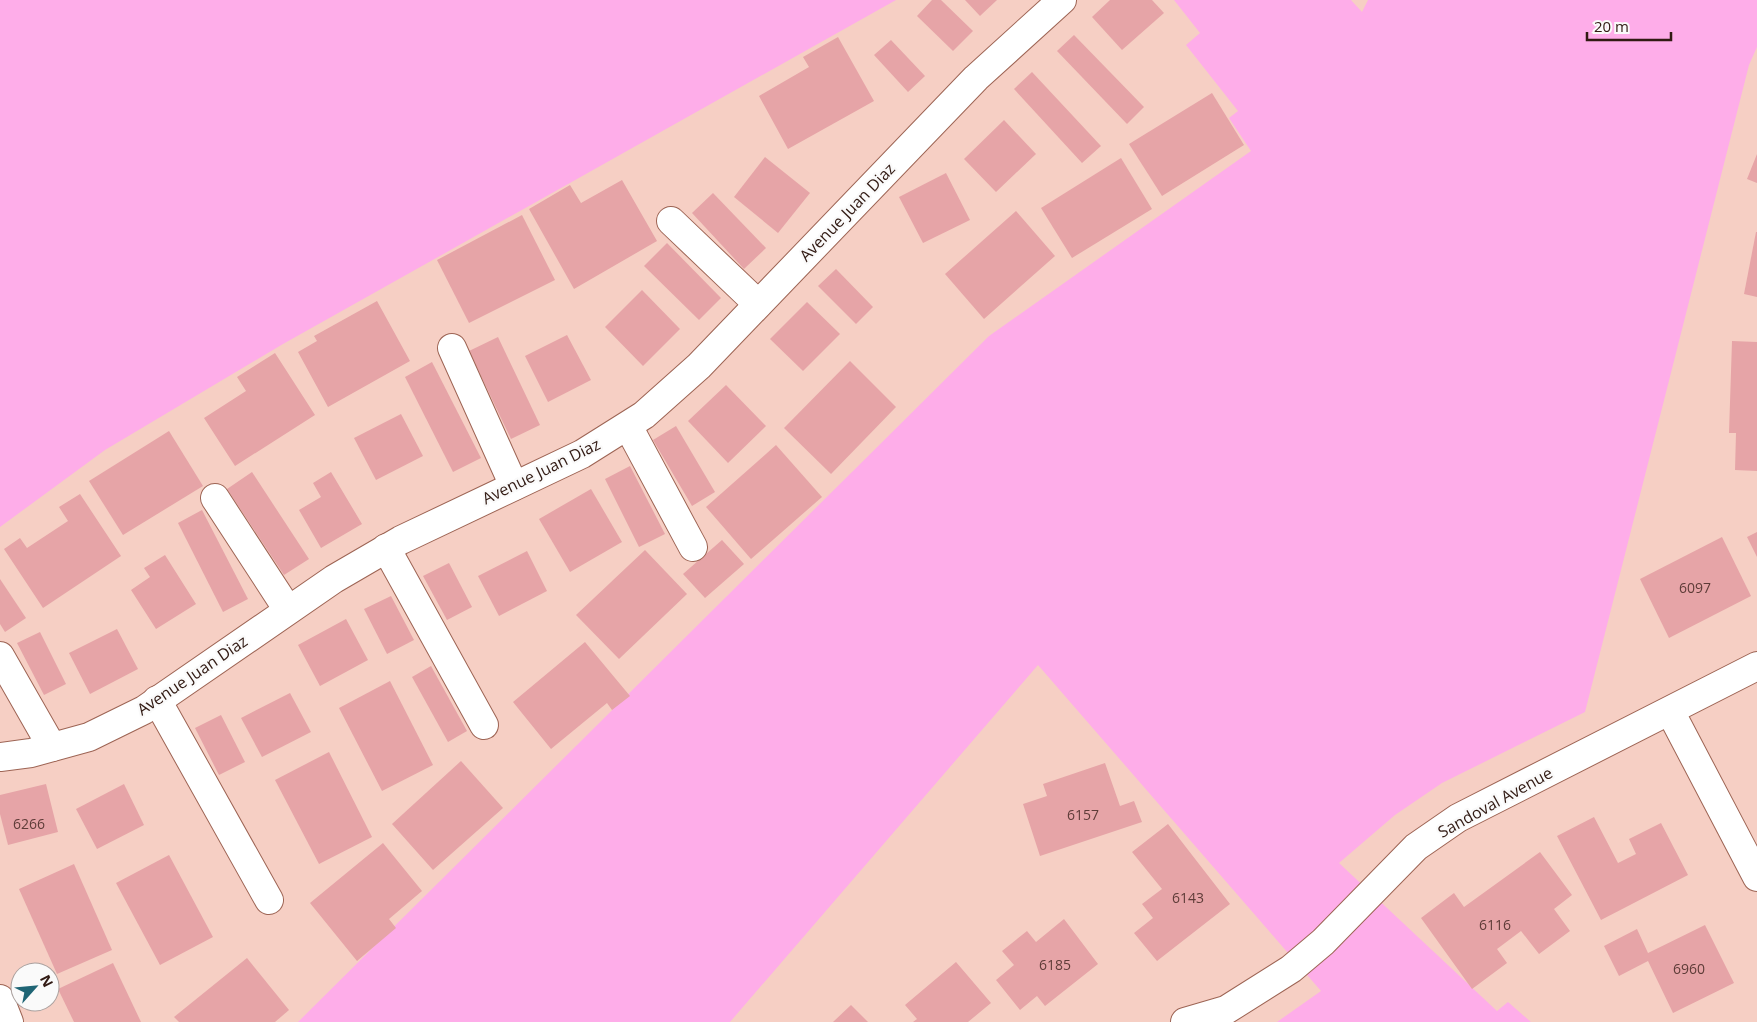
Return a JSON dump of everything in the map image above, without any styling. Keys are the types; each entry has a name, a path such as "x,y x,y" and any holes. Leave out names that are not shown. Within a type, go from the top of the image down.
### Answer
{"street":[{"name":"Avenue Juan Diaz","path":"0,756 31,753 90,737 144,710 288,610 386,548 582,454 644,416 699,366 976,78 1062,0"},
{"path":"671,221 758,304"},
{"path":"452,348 514,486"},
{"path":"628,426 693,547"},
{"path":"215,498 288,610"},
{"path":"386,548 484,724"},
{"path":"0,656 52,747"},
{"name":"Sandoval Avenue","path":"1185,1022 1226,1010 1292,969 1323,942 1416,847 1458,818 1757,666"},
{"path":"157,700 269,900"},
{"path":"1670,711 1757,877"},
{"path":"0,999 9,1022"}],"shaded area":[{"path":"0,0 896,0 283,344 105,450 0,527"},
{"path":"1174,0 1351,0 1362,12 1368,0 1757,0 1757,47 1749,65 1585,712 1442,783 1395,815 1339,863 1497,1011 1508,1002 1531,1022 1277,1022 1321,991 1038,665 730,1022 298,1022 989,336 1251,151 1229,118 1238,111 1186,45 1200,33"}],"building":[{"path":"932,0 941,0 973,31 953,51 917,16"},
{"path":"965,0 997,0 980,16"},
{"path":"1110,0 1152,0 1164,13 1122,50 1092,17"},
{"path":"1074,35 1144,107 1127,124 1057,51"},
{"path":"838,37 874,101 788,149 759,96 809,67 803,57"},
{"path":"891,40 925,76 908,92 874,55"},
{"path":"1032,72 1101,146 1082,163 1014,89"},
{"path":"1212,93 1244,145 1162,196 1129,144"},
{"path":"1004,120 1036,154 996,192 964,159"},
{"path":"1757,154 1757,183 1747,179"},
{"path":"765,157 810,193 778,233 734,197"},
{"path":"1121,158 1152,209 1072,258 1041,208"},
{"path":"946,173 970,220 923,243 899,197"},
{"path":"622,180 657,241 574,289 529,209 570,185 581,203"},
{"path":"713,193 766,248 744,269 692,213"},
{"path":"1016,211 1055,256 984,319 945,274"},
{"path":"522,215 555,280 469,323 437,260"},
{"path":"1757,232 1757,297 1744,294"},
{"path":"667,243 721,298 699,320 644,266"},
{"path":"836,269 873,307 856,324 818,286"},
{"path":"642,290 680,329 643,366 605,327"},
{"path":"377,301 410,361 328,407 298,352 317,341 314,336"},
{"path":"807,302 840,334 803,371 770,339"},
{"path":"567,335 591,380 548,402 525,356"},
{"path":"498,337 540,425 511,439 469,351"},
{"path":"1732,341 1757,342 1757,471 1735,470 1736,433 1729,433"},
{"path":"275,353 315,415 235,466 204,418 246,391 237,377"},
{"path":"850,361 896,407 831,474 784,428"},
{"path":"432,362 481,458 453,472 405,377"},
{"path":"726,385 766,426 728,463 688,421"},
{"path":"401,414 423,456 376,480 354,438"},
{"path":"676,426 715,492 692,506 653,440"},
{"path":"169,431 203,486 123,535 89,481"},
{"path":"776,445 822,497 751,559 706,507"},
{"path":"630,466 665,534 639,547 605,479"},
{"path":"252,472 309,559 284,575 227,489"},
{"path":"331,472 362,524 321,548 299,510 321,497 313,483"},
{"path":"591,489 622,542 570,572 539,519"},
{"path":"80,494 121,556 43,608 4,549 20,538 27,548 68,521 59,507"},
{"path":"202,510 248,599 223,612 178,523"},
{"path":"1757,532 1757,557 1747,537"},
{"path":"1722,537 1751,596 1669,638 1640,579"},
{"path":"722,540 744,564 705,598 683,574"},
{"path":"645,550 687,594 619,659 576,615"},
{"path":"527,551 547,591 499,616 478,576"},
{"path":"165,555 196,604 156,629 131,590 150,577 144,568"},
{"path":"449,563 472,607 447,620 423,576"},
{"path":"0,579 26,618 5,632 0,624"},
{"path":"391,596 414,640 387,654 364,609"},
{"path":"346,619 368,660 320,686 298,645"},
{"path":"117,629 138,669 90,694 69,653"},
{"path":"40,632 66,684 44,695 17,643"},
{"path":"585,642 630,696 612,710 607,703 551,749 513,702"},
{"path":"431,666 467,731 448,742 412,677"},
{"path":"390,681 433,765 382,791 339,708"},
{"path":"290,693 311,732 262,757 241,718"},
{"path":"221,715 245,762 219,775 195,728"},
{"path":"329,752 372,837 319,864 275,780"},
{"path":"461,761 503,808 433,870 392,824"},
{"path":"1105,763 1120,806 1134,801 1142,822 1040,856 1023,804 1047,796 1043,784"},
{"path":"46,784 58,832 8,845 0,814 0,795"},
{"path":"124,784 144,825 97,849 76,809"},
{"path":"1594,817 1618,863 1636,854 1629,839 1661,823 1688,875 1601,920 1557,836"},
{"path":"1168,824 1230,904 1157,961 1134,933 1153,918 1142,904 1162,889 1132,852"},
{"path":"383,843 422,891 389,919 396,928 357,961 310,903"},
{"path":"1540,852 1572,895 1554,909 1570,931 1539,954 1521,931 1497,949 1507,963 1472,989 1421,918 1454,893 1464,907"},
{"path":"169,855 213,937 160,965 116,883"},
{"path":"74,864 112,950 60,973 60,962 52,962 19,889"},
{"path":"1064,919 1098,964 1045,1006 1037,996 1020,1010 996,980 1014,965 1002,951 1027,931 1036,942"},
{"path":"1705,925 1734,983 1673,1013 1648,961 1619,976 1604,946 1637,929 1648,953"},
{"path":"247,958 289,1010 275,1022 179,1022 174,1017"},
{"path":"956,962 991,1003 968,1022 913,1022 917,1019 905,1005"},
{"path":"113,963 141,1022 74,1022 60,993 60,988"},
{"path":"851,1005 868,1022 833,1022"}]}
